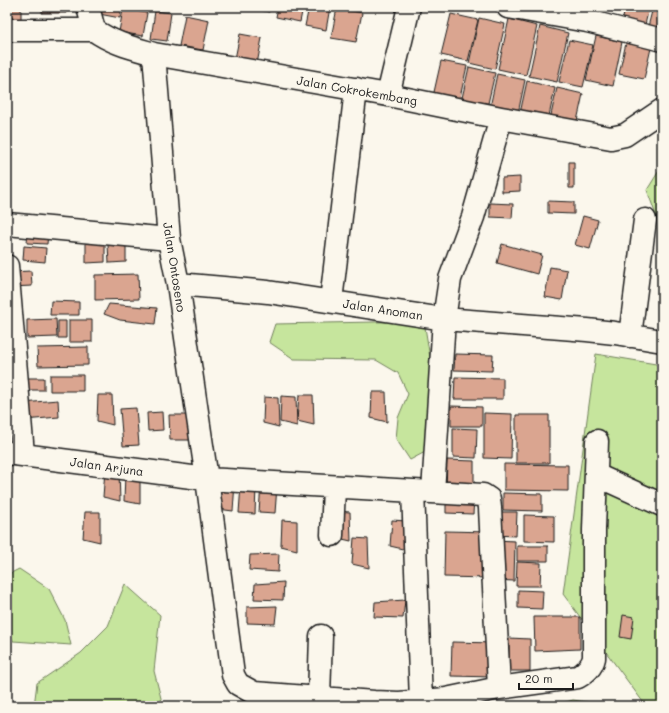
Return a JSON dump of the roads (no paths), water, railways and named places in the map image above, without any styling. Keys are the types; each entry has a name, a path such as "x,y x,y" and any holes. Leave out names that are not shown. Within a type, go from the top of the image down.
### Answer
{"street":[{"path":"7,30 94,30 88,7"},
{"path":"388,95 409,7"},
{"path":"508,7 588,14 662,40"},
{"name":"Jalan Cokrokembang","path":"94,30 104,37 120,44 154,54 356,89 611,138 625,135 662,110"},
{"name":"Jalan Ontoseno","path":"154,54 169,239 178,284 207,479 233,675 238,684 254,693 319,698 341,702 393,703 446,699 499,688 578,676 587,670 594,658 594,530 596,474"},
{"path":"332,301 356,89"},
{"path":"421,701 423,492 444,319 450,279 473,217 501,118"},
{"path":"623,334 645,220"},
{"path":"7,224 169,239"},
{"path":"7,266 15,454"},
{"name":"Jalan Anoman","path":"178,284 268,292 444,319 587,330 623,334 662,341"},
{"path":"597,441 596,474 662,505"},
{"name":"Jalan Arjuna","path":"15,454 207,479 483,495 489,499 499,688"},
{"path":"332,535 334,487"},
{"path":"319,698 321,636"}]}
